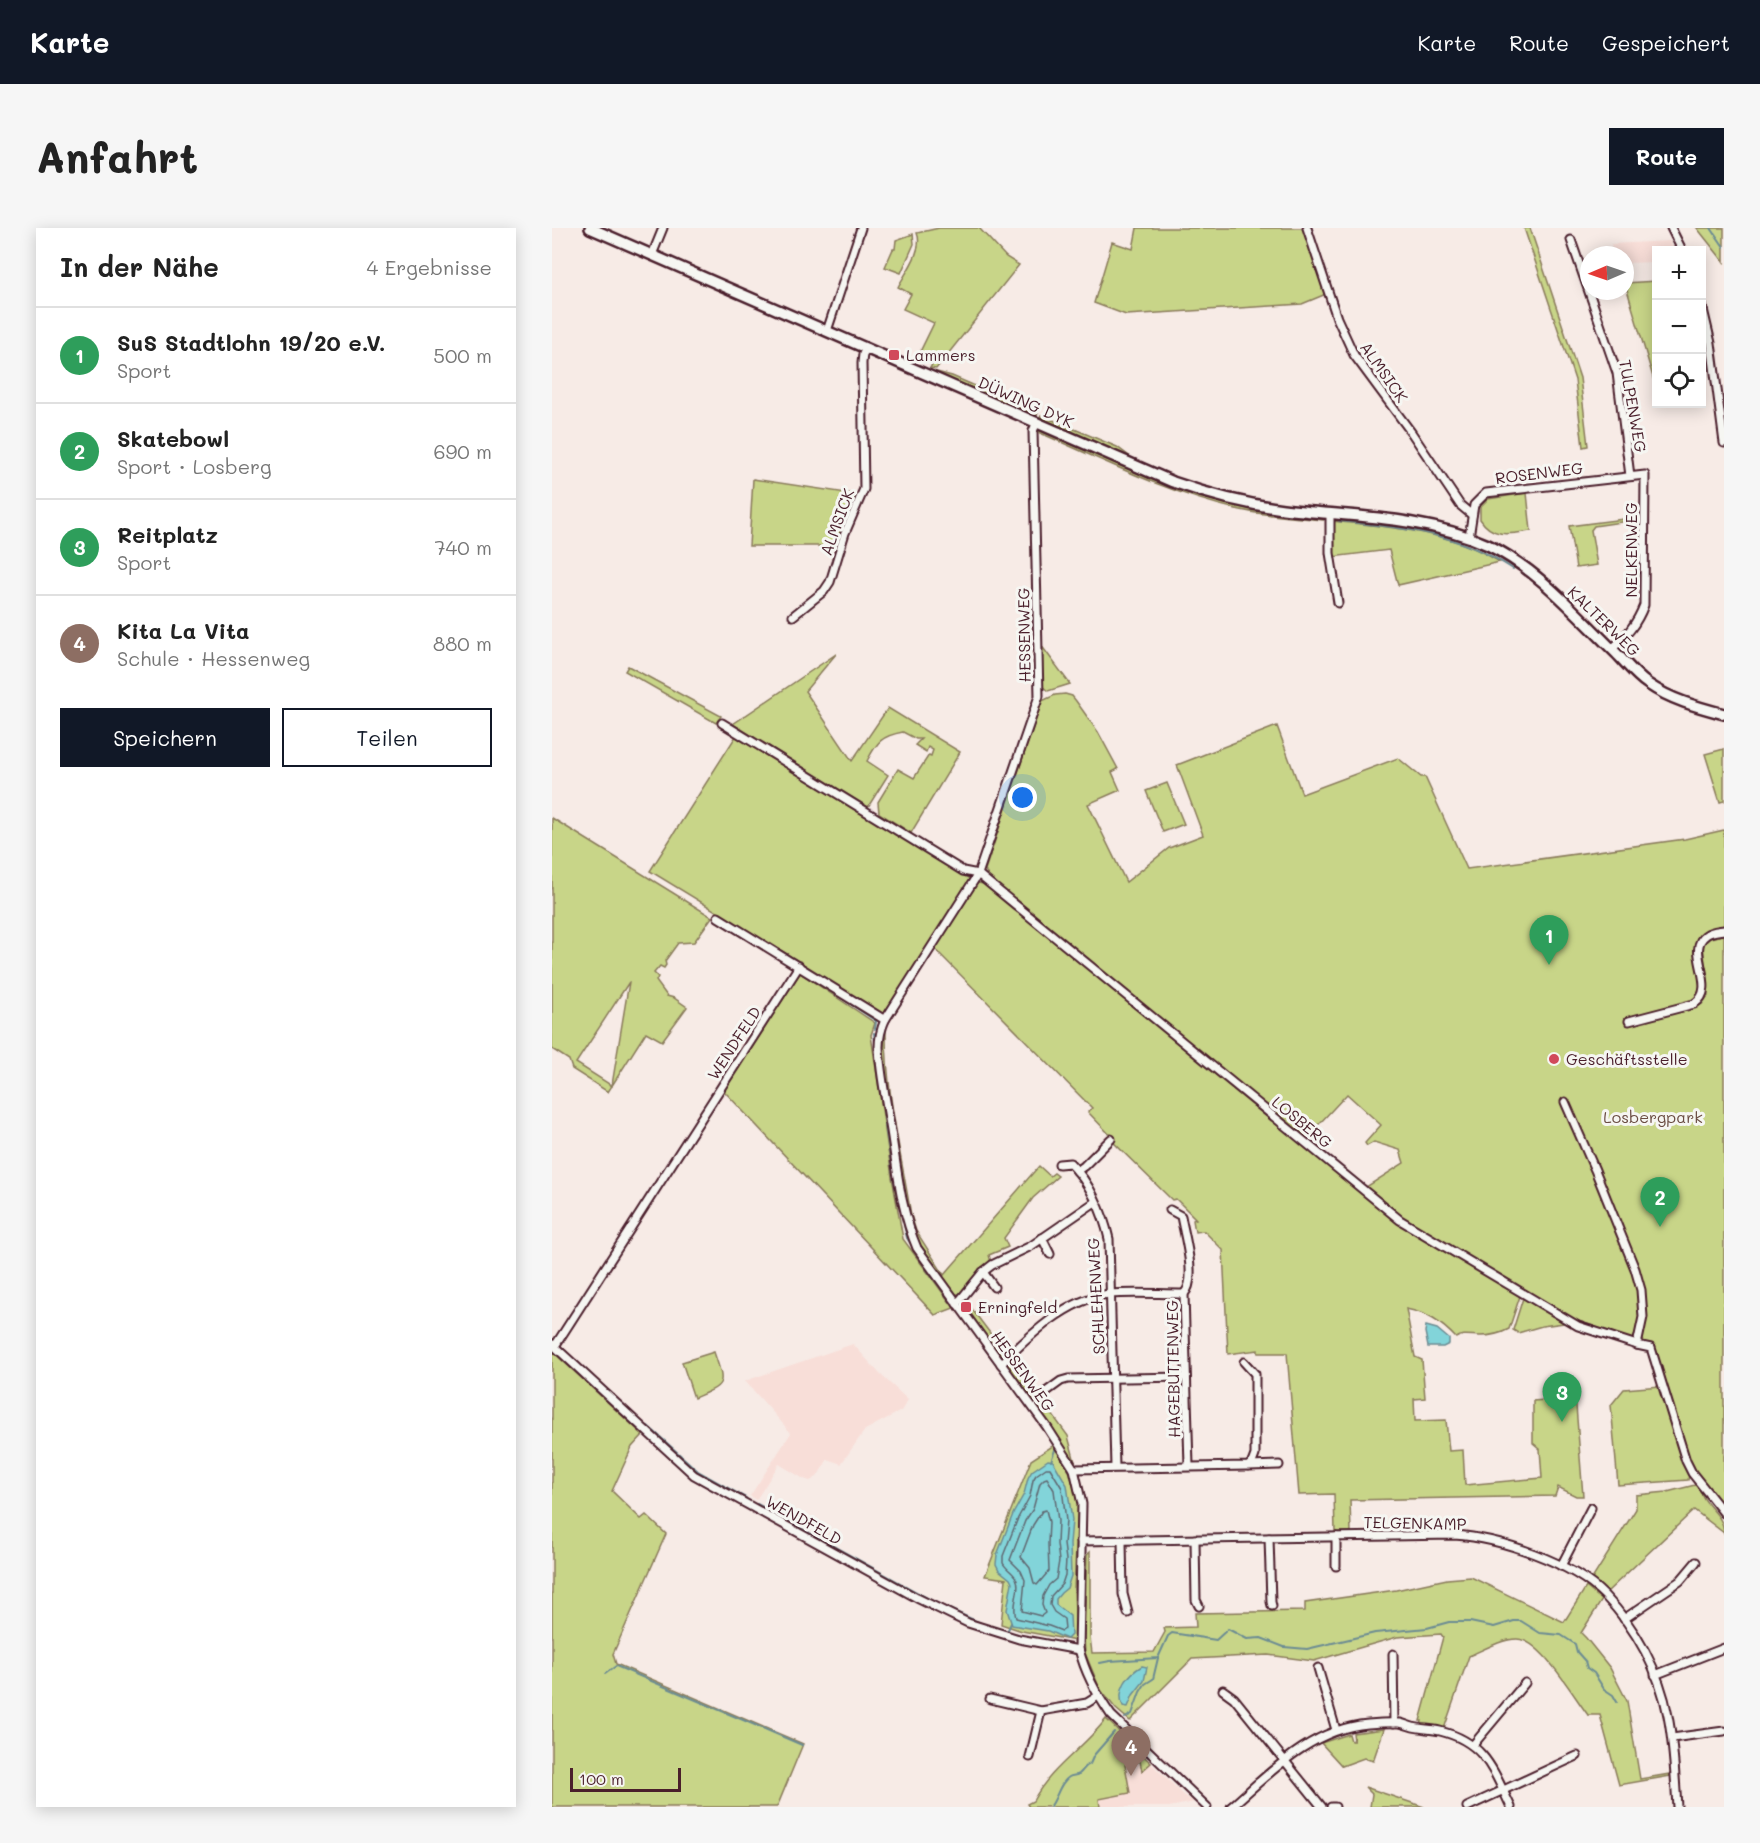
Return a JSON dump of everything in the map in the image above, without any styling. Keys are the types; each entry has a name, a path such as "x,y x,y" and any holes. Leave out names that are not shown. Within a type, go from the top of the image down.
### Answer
{"street":[{"name":"DÜWING DYK","path":"590,228 1146,471 1202,492 1264,506 1402,522 1468,537"},
{"path":"652,255 663,228"},
{"path":"827,332 861,228"},
{"name":"ALMSICK","path":"1307,228 1337,318 1354,355 1411,432 1460,505 1472,515"},
{"path":"1671,228 1680,246"},
{"name":"TULPENWEG","path":"1571,240 1617,373 1630,476"},
{"path":"1706,324 1711,343 1724,443"},
{"name":"ALMSICK","path":"794,616 824,591 830,582 845,533 864,489 862,363 867,348"},
{"name":"HESSENWEG","path":"1036,422 1033,430 1039,696 978,874 885,1020 880,1030 879,1046 900,1189 908,1224 917,1248 1047,1427 1074,1469 1082,1504 1079,1650 1085,1668 1098,1696 1111,1715 1207,1807"},
{"name":"ROSENWEG","path":"1468,537 1474,505 1486,493 1645,475"},
{"name":"NELKENWEG","path":"1612,649 1634,625 1644,605 1645,475"},
{"path":"1330,513 1330,553 1338,603"},
{"name":"KALTERWEG","path":"1468,537 1503,554 1528,571 1645,682 1686,703 1724,714"},
{"path":"722,723 963,872 978,874"},
{"name":"LOSBERG","path":"978,874 1400,1220 1578,1326 1651,1348 1686,1461 1692,1473 1724,1513"},
{"path":"718,917 885,1020"},
{"path":"1629,1021 1694,1004 1699,1000 1703,996 1704,987 1699,949 1701,940 1704,935 1724,930"},
{"name":"WENDFELD","path":"799,966 553,1345 694,1475 917,1598 968,1623 1019,1639 1079,1650"},
{"path":"1565,1101 1638,1279 1644,1306 1637,1345"},
{"path":"1059,1164 1070,1163 1077,1171 1111,1138"},
{"name":"SCHLEHENWEG","path":"1077,1171 1086,1182 1104,1220 1109,1239 1115,1467"},
{"path":"957,1304 983,1272 992,1265 1042,1238 1095,1202"},
{"name":"HAGEBUTTENWEG","path":"1170,1210 1181,1216 1191,1279 1184,1294 1189,1466"},
{"path":"1042,1238 1050,1254"},
{"path":"983,1272 994,1287"},
{"path":"1001,1364 1030,1335 1053,1318 1088,1300 1112,1294 1184,1294"},
{"path":"1244,1362 1255,1374 1255,1455 1250,1463"},
{"name":"SCHLEHENWEG","path":"1043,1394 1065,1380 1186,1377"},
{"path":"1074,1469 1250,1463 1279,1465"},
{"path":"1561,1566 1591,1508"},
{"name":"TELGENKAMP","path":"1081,1541 1463,1536 1515,1546 1561,1566 1600,1592 1624,1619 1644,1651 1668,1714 1677,1807"},
{"path":"1336,1537 1336,1566"},
{"path":"1269,1538 1272,1606"},
{"path":"1195,1539 1199,1606"},
{"path":"1122,1541 1123,1594 1128,1613"},
{"path":"1624,1619 1680,1581 1696,1562"},
{"path":"1655,1675 1724,1648"},
{"path":"1393,1654 1394,1723"},
{"path":"1318,1668 1336,1730"},
{"path":"1473,1745 1525,1683"},
{"path":"1223,1690 1234,1698 1322,1807"},
{"path":"990,1699 1041,1711 1087,1703 1098,1696"},
{"path":"1030,1757 1041,1711"},
{"path":"1231,1807 1284,1761 1310,1742 1336,1730 1365,1724 1394,1723 1445,1732 1473,1745 1492,1766 1511,1807"},
{"path":"1672,1738 1724,1731"},
{"path":"1467,1807 1577,1756"}],"shaded area":[{"path":"1670,241 1672,246 1652,246 1652,262 1634,263 1634,246 1612,246 1611,244"},
{"path":"853,1344 908,1400 901,1411 865,1430 841,1464 828,1459 817,1477 810,1481 779,1464 756,1500 750,1496 791,1433 745,1381"},
{"path":"1129,1745 1134,1747 1186,1797 1195,1802 1169,1807 1067,1807"}],"green space":[{"path":"939,228 979,228 1006,257 1019,265 936,369 930,368 933,363 918,356 934,323 903,309 911,294 898,287 916,253 919,239 917,233"},
{"path":"1137,228 1305,228 1326,294 1302,304 1126,315 1094,303 1112,242 1133,249"},
{"path":"1524,228 1530,228 1580,378 1588,446 1583,447 1575,380"},
{"path":"1697,228 1724,228 1724,262"},
{"path":"913,234 914,244 901,273 885,267 895,249 896,240"},
{"path":"1652,281 1652,374 1630,300 1634,300 1634,282"},
{"path":"929,370 952,376 1038,413 1035,418 933,374"},
{"path":"1041,415 1117,447 1140,464 1039,419"},
{"path":"1041,429 1181,488 1322,517 1323,520 1268,515 1185,494 1038,432"},
{"path":"753,479 860,495 838,546 749,546"},
{"path":"1527,493 1531,531 1503,534 1491,530 1480,519 1480,507 1488,499"},
{"path":"1639,517 1639,523 1635,520 1594,526 1591,530 1597,565 1576,568 1569,526"},
{"path":"1331,521 1402,529 1437,536 1471,547 1500,562 1398,585 1389,550 1332,557"},
{"path":"1041,645 1070,684 1048,691 1042,686"},
{"path":"836,654 805,691 852,761 888,708 960,752 911,833 879,813 878,802 898,769 914,778 929,755 931,756 933,750 928,747 926,752 915,745 921,739 916,739 903,732 885,738 877,745 867,761 888,775 868,807 733,724"},
{"path":"628,666 721,716 716,723 625,671"},
{"name":"Losbergpark","path":"1055,695 1072,696 1098,732 1118,769 1112,772 1120,790 1088,804 1126,882 1169,848 1203,835 1177,765 1277,726 1302,794 1398,758 1421,777 1425,777 1467,869 1685,839 1724,830 1724,927 1702,932 1697,938 1695,948 1700,994 1692,1001 1628,1018 1629,1024 1702,1004 1708,996 1703,945 1710,938 1724,935 1724,1510 1688,1460 1652,1344 1643,1343 1641,1339 1645,1306 1637,1269 1568,1101 1563,1102 1633,1267 1639,1287 1642,1315 1639,1328 1632,1340 1570,1318 1405,1219 1366,1187 1404,1163 1400,1150 1374,1142 1367,1146 1365,1143 1381,1125 1347,1094 1306,1138 989,878 985,870 1042,701"},
{"path":"736,736 968,878 970,875 971,879 885,1013 880,1015 801,963 650,871"},
{"path":"1724,749 1724,801 1720,802 1705,754"},
{"path":"1167,783 1184,824 1163,832 1146,791"},
{"path":"552,818 712,917 694,942 678,943 665,961 664,968 660,966 654,973 658,977 656,981 667,996 687,1007 662,1041 646,1032 612,1086 608,1092 572,1069 569,1060 552,1049","holes":["629,982 612,1086 576,1063"]},
{"path":"977,883 985,884 1401,1225 1520,1296 1509,1329 1487,1336 1464,1335 1456,1338 1433,1319 1406,1309 1415,1357 1422,1360 1425,1398 1414,1399 1415,1421 1446,1420 1449,1451 1463,1450 1465,1485 1542,1478 1540,1449 1533,1443 1533,1401 1545,1400 1544,1395 1575,1393 1583,1496 1576,1496 1558,1487 1555,1496 1350,1500 1351,1532 1335,1532 1334,1494 1299,1495 1287,1353 1258,1353 1258,1350 1228,1354 1223,1250 1204,1231 1195,1232 1193,1220 1196,1219 1176,1199 1172,1200 1113,1142 1098,1149 1111,1136 1088,1112 1092,1108 935,949"},
{"path":"800,973 875,1023 871,1035 903,1239 954,1308 935,1315 724,1091"},
{"path":"886,1027 891,1097 911,1215 916,1231 944,1275 1039,1166 1050,1176 1054,1173 1058,1176 1033,1198 1004,1238 1008,1247 989,1255 991,1262 978,1272 961,1294 953,1294 919,1246 912,1229 892,1123 883,1053"},
{"path":"1523,1298 1564,1323 1518,1333 1513,1330"},
{"path":"965,1300 1005,1353 1000,1355 998,1353 963,1306"},
{"path":"552,1351 643,1435 632,1447 612,1491 641,1519 646,1515 666,1534 613,1654 616,1664 803,1744 777,1807 552,1807"},
{"path":"714,1352 720,1371 720,1382 713,1390 694,1398 682,1362"},
{"path":"1011,1358 1068,1436 1075,1462 1009,1369 1007,1365"},
{"path":"1661,1386 1689,1474 1688,1480 1618,1485 1611,1405 1624,1389"},
{"path":"1054,1445 1070,1473 1078,1504 1074,1589 1076,1641 1022,1631 1001,1624 1006,1579 985,1576 1031,1460"},
{"path":"1699,1484 1703,1498 1720,1519 1724,1533 1694,1510 1607,1592 1592,1579 1636,1509 1636,1495 1667,1492"},
{"path":"1090,1552 1092,1653 1154,1652 1165,1632 1164,1628 1196,1627 1195,1613 1305,1611 1305,1603 1471,1577 1564,1622 1586,1587 1602,1600 1581,1633 1610,1668 1627,1701 1640,1779 1670,1774 1670,1776 1619,1785 1600,1715 1588,1715 1546,1658 1536,1648 1517,1639 1498,1643 1469,1656 1444,1729 1421,1726 1422,1721 1420,1721 1443,1637 1441,1634 1397,1637 1314,1661 1268,1655 1192,1659 1130,1721 1116,1709 1100,1689 1085,1653 1087,1555"},
{"path":"1106,1719 1128,1740 1131,1747 1134,1747 1151,1763 1142,1771 1140,1761 1125,1765 1130,1793 1099,1799 1100,1807 1029,1807 1027,1804 1033,1801 1049,1778"},
{"path":"1384,1729 1373,1761 1364,1758 1342,1766 1321,1743 1349,1734 1351,1741 1354,1741 1353,1733"},
{"path":"1365,1787 1424,1807 1370,1807 1372,1794"}],"water":[{"path":"1426,1326 1437,1329 1449,1339 1449,1344 1443,1347 1428,1347"},
{"path":"1048,1460 1053,1461 1067,1485 1072,1520 1071,1576 1067,1588 1056,1599 1056,1605 1070,1616 1071,1635 1067,1639 1048,1631 1012,1625 1007,1610 1012,1583 996,1564 997,1555 1013,1514 1024,1494 1028,1478 1032,1471"},
{"path":"1142,1666 1147,1667 1144,1681 1133,1695 1128,1707 1123,1706 1122,1688 1132,1673"}],"waterway":[{"path":"1711,228 1724,247"},
{"path":"1339,521 1408,529 1451,540 1472,547 1513,569"},
{"path":"814,980 876,1021 875,1029"},
{"path":"874,1033 886,1131 907,1238 951,1302"},
{"path":"982,1345 1050,1437"},
{"path":"559,1346 638,1418"},
{"path":"648,1426 698,1471 746,1498"},
{"path":"1051,1461 1056,1447 1054,1445"},
{"path":"757,1504 938,1604 985,1625"},
{"path":"1100,1663 1158,1658 1168,1636 1172,1633 1216,1640 1228,1629 1247,1639 1261,1638 1284,1647 1307,1649 1375,1633 1427,1628 1449,1622 1470,1622 1494,1627 1521,1621 1540,1633 1561,1635 1575,1644 1587,1668 1594,1673 1604,1689 1613,1695 1617,1702"},
{"path":"1007,1632 1011,1623"},
{"path":"1125,1718 1132,1714 1145,1684 1153,1679 1158,1658"},
{"path":"605,1674 616,1666 802,1745"},
{"path":"1050,1807 1060,1787 1070,1776 1079,1774 1090,1764 1094,1755 1114,1732"}],"place":[{"name":"Lammers","path":"894,355"},
{"name":"SuS Stadtlohn 19/20 e.V.","path":"1549,965"},
{"name":"Geschäftsstelle","path":"1554,1059"},
{"name":"Skatebowl","path":"1660,1227"},
{"name":"Erningfeld","path":"966,1307"},
{"name":"Reitplatz","path":"1562,1422"},
{"name":"Kita La Vita","path":"1131,1776"}]}
